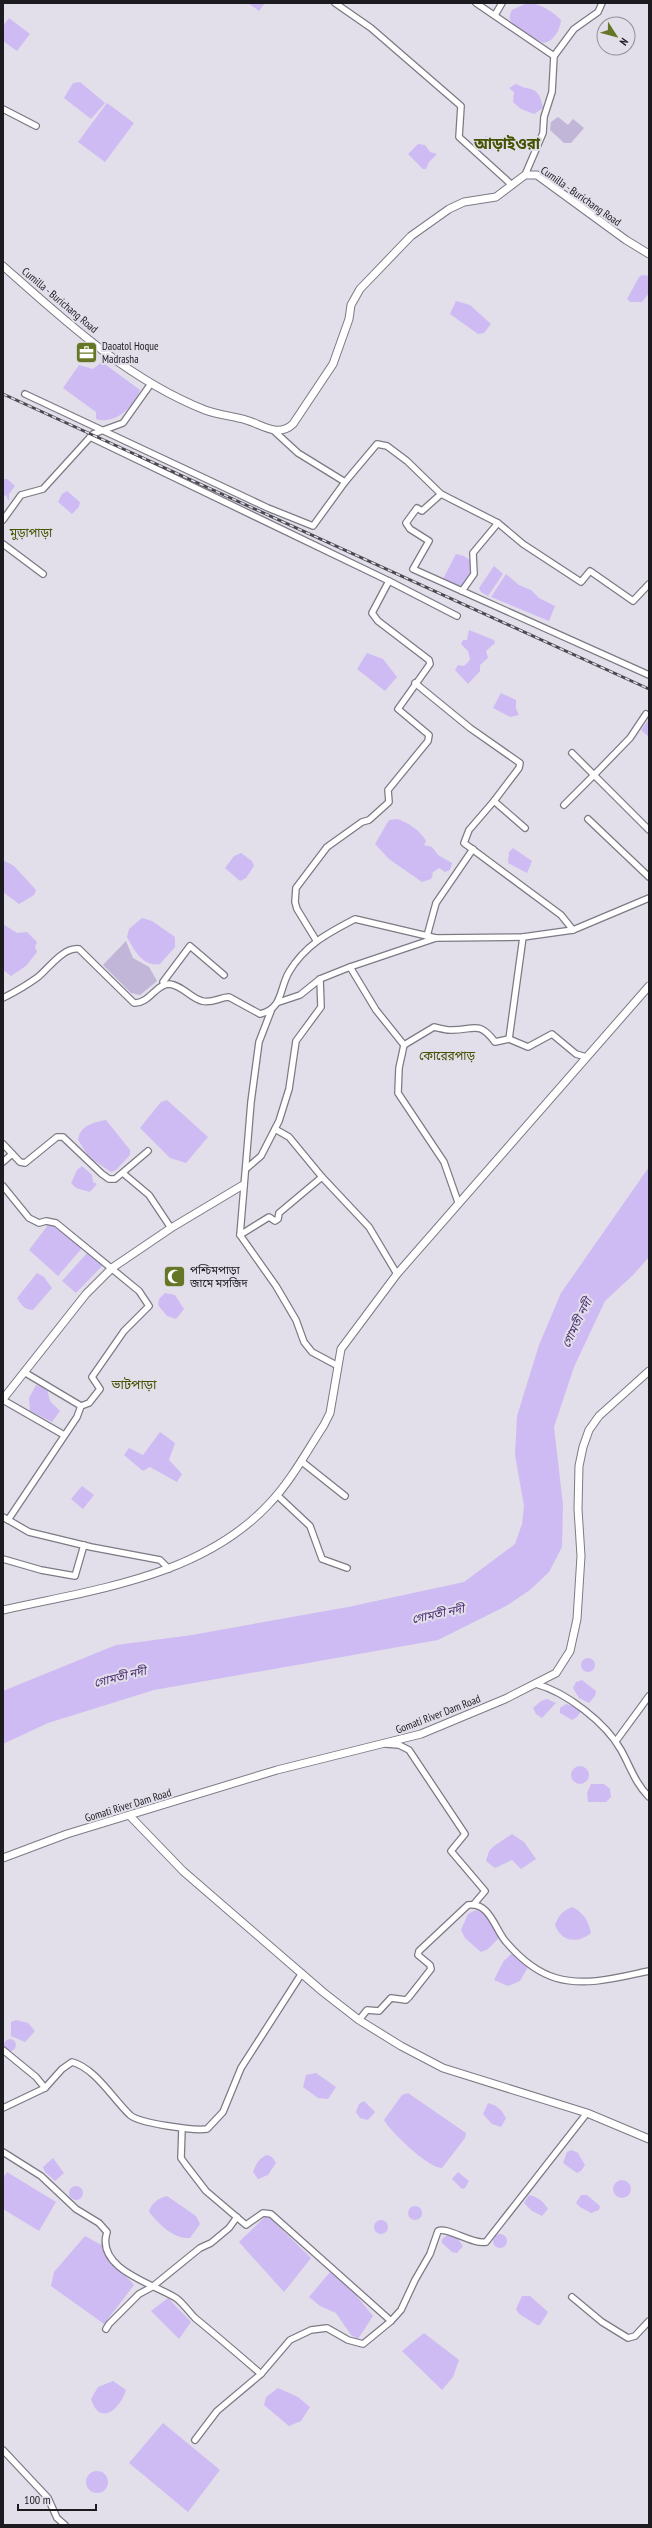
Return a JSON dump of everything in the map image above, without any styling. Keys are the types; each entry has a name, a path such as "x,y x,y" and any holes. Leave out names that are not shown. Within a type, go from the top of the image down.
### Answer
{"street":[{"path":"335,3 371,28 461,106 459,137 512,185"},
{"path":"476,3 554,56"},
{"path":"495,15 502,3"},
{"path":"525,175 543,133 544,117 552,92 554,56 574,29 598,12 602,3"},
{"path":"3,109 36,126"},
{"name":"Cumilla - Burichang Road","path":"3,266 74,328 150,385 207,411 248,421 273,430 288,430 294,424 333,364 349,319 351,305 360,289 411,236 449,209 464,202 496,197 525,175 537,175 626,240 649,254"},
{"path":"3,520 21,495 43,489 90,437 100,430 123,423 150,385"},
{"path":"25,394 268,508 313,526 345,482 377,444 387,446 407,461 441,494 498,523 523,544 581,582 590,571 633,601 649,584"},
{"path":"273,430 298,453 345,482"},
{"path":"90,437 389,581 457,616"},
{"path":"441,494 422,511 417,508 406,523 410,529 429,541 413,569 649,675"},
{"path":"462,591 474,574 473,553 498,523"},
{"path":"3,544 43,574"},
{"path":"316,940 297,909 295,902 296,888 327,847 362,822 369,820 389,802 388,790 428,740 429,735 398,708 430,664 428,660 378,621 372,614 389,581"},
{"path":"415,683 470,728 520,763 519,768 494,801 469,830 464,843 560,915 573,930"},
{"path":"564,805 630,738 646,714"},
{"path":"572,753 649,830"},
{"path":"494,801 525,828"},
{"path":"588,819 649,877"},
{"path":"427,936 436,903 473,849"},
{"path":"338,1366 312,1352 304,1342 296,1320 276,1286 240,1235 243,1185 247,1168 251,1102 259,1042 271,1011 279,1002 289,973 316,940 355,919 436,938 523,937 573,930 649,898"},
{"path":"509,1040 523,937"},
{"path":"279,1002 300,995 320,979 350,967 436,938"},
{"path":"3,998 38,977 62,955 75,948 98,967 134,1004 143,1002 164,985 163,982 190,946 224,975"},
{"path":"350,967 376,1010 404,1045"},
{"path":"247,1168 261,1156 275,1129 289,1089 296,1041 321,1007 320,979"},
{"path":"164,985 178,987 203,1002 210,1002 229,997 260,1014 271,1011"},
{"path":"3,1610 99,1588 169,1569 212,1550 246,1526 277,1495 301,1461 330,1413 341,1349 397,1274 458,1202 649,986"},
{"path":"458,1202 444,1162 398,1093 399,1068 404,1045 434,1026 450,1030 480,1027 488,1032 495,1042 509,1040 528,1047 552,1034 576,1054 586,1057"},
{"path":"275,1129 288,1137 322,1177 362,1219 397,1274"},
{"path":"3,1144 20,1162 25,1163 57,1137 63,1137 108,1179 115,1179 124,1174 148,1151"},
{"path":"3,1162 12,1154"},
{"path":"124,1174 149,1195 171,1228"},
{"path":"240,1235 269,1217 275,1221 278,1219 280,1213 322,1177"},
{"path":"64,1435 3,1400 86,1294 112,1268 171,1228 243,1185"},
{"path":"3,1186 35,1222 56,1223 139,1291 149,1306 124,1331 92,1377 100,1389 89,1403 81,1406 64,1435 5,1518 29,1532 84,1545 160,1560 169,1569"},
{"name":"Gomati River Dam Road","path":"3,1858 66,1834 130,1816 277,1770 386,1744 452,1722 536,1684 556,1672 564,1665 570,1651 577,1619 581,1556 578,1509 579,1466 589,1430 599,1416 649,1371"},
{"path":"24,1372 81,1406"},
{"path":"301,1461 345,1496"},
{"path":"277,1495 310,1526 322,1559 347,1568"},
{"path":"3,1559 40,1570 75,1576 84,1545"},
{"path":"536,1684 560,1694 596,1719 606,1728 616,1741 637,1783 649,1796"},
{"path":"616,1741 649,1696"},
{"path":"359,2020 368,2010 379,2011 391,1998 406,2000 410,1997 431,1969 430,1965 418,1955 419,1951 456,1915 468,1905 474,1904 485,1891 451,1851 465,1834 409,1750 399,1745 386,1744"},
{"path":"130,1816 183,1871 359,2020 401,2046 443,2068 587,2113 649,2139"},
{"path":"474,1904 487,1913 496,1924 505,1942 520,1957 557,1978 604,1980 649,1971"},
{"path":"3,2108 45,2088 62,2068 72,2062 81,2064 110,2091 131,2116 182,2129 207,2129 223,2112 240,2068 302,1973"},
{"path":"3,2050 36,2077 45,2088"},
{"path":"195,2440 217,2411 261,2374 290,2340 311,2330 326,2328 348,2340 363,2344 391,2321 401,2310 415,2280 430,2254 438,2231 446,2229 467,2240 486,2242 587,2113"},
{"path":"182,2129 181,2158 206,2191 246,2225 263,2213 271,2214 391,2321"},
{"path":"3,2152 41,2176 76,2209 99,2223 107,2232 105,2244 115,2261 138,2280 177,2298 194,2316 261,2374"},
{"path":"106,2329 130,2302 200,2248 211,2243 230,2228 237,2217"},
{"path":"572,2297 602,2322 628,2338 635,2336 649,2321"},
{"path":"3,2450 48,2498 57,2518 65,2525"}],"shaded area":[{"path":"558,117 568,125 573,119 584,128 571,143 564,143 550,130 551,122"},
{"path":"126,941 133,958 149,967 157,981 140,995 131,993 103,965"}],"water":[{"path":"248,3 265,3 259,11"},
{"path":"527,3 537,4 546,8 561,20 556,34 548,42 544,43 536,39 519,29 511,22 510,14 512,10"},
{"path":"9,18 30,34 17,51 3,41 3,26"},
{"path":"80,82 105,103 91,119 64,98 73,83"},
{"path":"516,84 536,92 539,95 543,108 534,114 521,109 513,102 514,92 509,88"},
{"path":"107,103 134,123 105,162 78,142"},
{"path":"486,136 492,142 493,151 480,150 479,141"},
{"path":"418,144 425,145 430,152 437,154 429,162 426,169 423,169 408,154"},
{"path":"642,275 649,276 649,293 642,302 630,302 627,299 639,277"},
{"path":"456,301 470,305 491,324 484,333 478,334 450,314"},
{"path":"102,362 140,390 133,403 123,413 117,417 103,420 96,419 96,412 63,388 79,365 93,369"},
{"path":"3,479 7,479 15,486 9,494 9,501 6,495 3,497"},
{"path":"67,491 80,502 79,507 72,514 58,502 62,494"},
{"path":"456,554 464,556 471,561 472,571 462,587 443,579"},
{"path":"494,566 503,574 488,596 481,592 479,588"},
{"path":"506,574 519,585 531,590 539,598 555,606 549,621 491,597"},
{"path":"469,630 494,640 495,643 486,651 488,658 480,665 480,671 468,684 455,670 458,665 464,666 470,660 468,651 461,644 463,640 467,640"},
{"path":"367,653 383,659 397,677 385,691 357,669"},
{"path":"501,693 516,700 516,709 519,715 510,717 493,708"},
{"path":"649,719 649,737 641,730"},
{"path":"398,819 410,825 420,833 426,841 424,845 432,847 438,855 452,863 450,870 445,872 439,868 432,873 433,875 431,879 422,882 389,859 375,844 389,820"},
{"path":"513,848 532,861 527,873 508,863 509,852"},
{"path":"241,853 252,861 254,866 246,878 240,881 225,868 234,856"},
{"path":"5,861 14,866 36,890 34,895 19,904 3,892 3,862"},
{"path":"142,918 152,921 175,937 175,947 160,964 149,963 144,960 136,952 127,937 129,929"},
{"path":"3,924 17,933 27,932 37,942 35,947 37,952 26,966 11,976 3,970"},
{"path":"167,1100 208,1137 186,1163 170,1158 140,1128 161,1102"},
{"path":"106,1120 130,1150 130,1155 116,1170 111,1172 89,1157 78,1140 81,1131 84,1128"},
{"path":"82,1166 92,1175 93,1182 97,1184 90,1192 76,1188 71,1183 77,1170"},
{"name":"গোমতী নদী","path":"649,1167 649,1257 633,1275 605,1301 574,1367 554,1427 563,1505 562,1547 549,1572 530,1590 506,1606 438,1640 154,1690 48,1723 3,1744 3,1691 116,1645 192,1635 348,1607 464,1582 515,1544 522,1524 524,1506 515,1455 517,1416 539,1345 561,1293"},
{"path":"54,1223 83,1247 58,1276 29,1250 48,1225"},
{"path":"88,1252 102,1262 102,1266 76,1293 62,1281"},
{"path":"37,1273 44,1277 52,1288 33,1310 30,1310 23,1306 17,1298"},
{"path":"165,1293 175,1295 184,1309 176,1319 167,1316 158,1305 159,1299"},
{"path":"36,1385 47,1389 50,1401 60,1411 52,1422 30,1411 29,1398"},
{"path":"160,1432 175,1443 169,1460 182,1474 177,1482 150,1467 143,1471 124,1455 129,1448 143,1455"},
{"path":"82,1486 94,1495 83,1509 71,1499"},
{"path":"588,1658 593,1660 595,1665 593,1670 588,1672 583,1670 581,1665 583,1660"},
{"path":"582,1680 596,1691 595,1696 589,1703 579,1698 573,1688 576,1682"},
{"path":"547,1699 556,1703 542,1718 536,1714 533,1708 541,1701"},
{"path":"566,1704 577,1707 581,1711 577,1717 572,1720 560,1713 560,1708"},
{"path":"580,1766 586,1769 589,1775 586,1781 580,1784 574,1781 571,1775 574,1769"},
{"path":"591,1784 604,1784 610,1789 611,1797 606,1802 588,1802 587,1793"},
{"path":"512,1834 524,1842 536,1859 521,1869 512,1860 495,1868 486,1861 489,1851"},
{"path":"573,1907 585,1918 591,1933 581,1939 570,1940 561,1935 555,1925 561,1914"},
{"path":"476,1910 492,1921 499,1938 488,1949 481,1952 465,1938 461,1930 468,1914"},
{"path":"511,1954 517,1957 528,1967 520,1981 508,1986 494,1980 503,1962"},
{"path":"16,2020 28,2023 35,2031 25,2042 11,2036 11,2022"},
{"path":"8,2039 12,2039 16,2045 12,2051 8,2051 4,2047 4,2043"},
{"path":"316,2073 336,2087 328,2099 318,2098 303,2087 306,2075"},
{"path":"408,2093 466,2133 465,2138 442,2168 436,2167 428,2162 410,2148 384,2120 402,2095"},
{"path":"364,2101 375,2112 368,2120 360,2118 356,2112 359,2104"},
{"path":"488,2103 499,2108 506,2118 501,2127 492,2124 483,2114"},
{"path":"572,2150 578,2153 585,2165 581,2171 577,2173 563,2163 567,2152"},
{"path":"267,2155 272,2157 276,2163 268,2175 258,2179 253,2172 255,2166"},
{"path":"53,2158 64,2173 55,2181 45,2172 43,2167"},
{"path":"7,2172 56,2202 39,2231 3,2209 3,2178"},
{"path":"458,2172 469,2181 465,2188 462,2189 452,2179"},
{"path":"618,2180 626,2180 631,2185 629,2196 626,2198 618,2198 613,2193 613,2185"},
{"path":"73,2186 79,2186 83,2190 83,2196 79,2200 73,2200 69,2196 69,2190"},
{"path":"529,2195 540,2200 548,2209 542,2216 532,2211 524,2203"},
{"path":"581,2195 587,2195 600,2206 599,2210 591,2213 580,2207 576,2203"},
{"path":"167,2196 196,2216 200,2224 190,2238 184,2238 172,2234 149,2212 156,2201"},
{"path":"415,2206 420,2208 422,2213 420,2218 415,2220 410,2218 408,2213 410,2208"},
{"path":"267,2215 311,2258 284,2292 239,2242"},
{"path":"381,2220 386,2222 388,2227 386,2232 381,2234 376,2232 374,2227 376,2222"},
{"path":"449,2234 458,2239 463,2246 457,2253 452,2252 442,2243 442,2239"},
{"path":"497,2234 503,2234 507,2238 507,2244 503,2248 497,2248 493,2244 493,2238"},
{"path":"85,2236 103,2246 108,2257 134,2285 104,2324 51,2286 54,2272"},
{"path":"330,2272 355,2294 373,2316 358,2339 351,2335 336,2313 320,2306 309,2297"},
{"path":"522,2296 530,2296 548,2312 540,2325 537,2325 519,2314 516,2309"},
{"path":"168,2298 191,2322 179,2339 151,2311"},
{"path":"424,2333 459,2360 453,2377 442,2390 402,2351"},
{"path":"113,2381 126,2390 123,2397 115,2409 110,2412 99,2412 91,2399 98,2387"},
{"path":"278,2388 298,2397 310,2407 301,2421 289,2426 264,2405 266,2397"},
{"path":"163,2423 220,2470 188,2512 129,2463"},
{"path":"97,2471 105,2474 108,2482 105,2490 97,2493 89,2490 86,2482 89,2474"}],"railway":[{"path":"3,394 649,689"}],"place":[{"name":"Daoatol Hoque Madrasha","path":"86,352"},
{"name":"পশ্চিমপাড়া জামে মসজিদ","path":"175,1276"}],"district":[{"name":"আড়াইওরা","path":"507,144"},
{"name":"মুড়াপাড়া","path":"31,533"},
{"name":"কোরেরপাড়","path":"447,1056"},
{"name":"ভাটপাড়া","path":"134,1384"}]}
